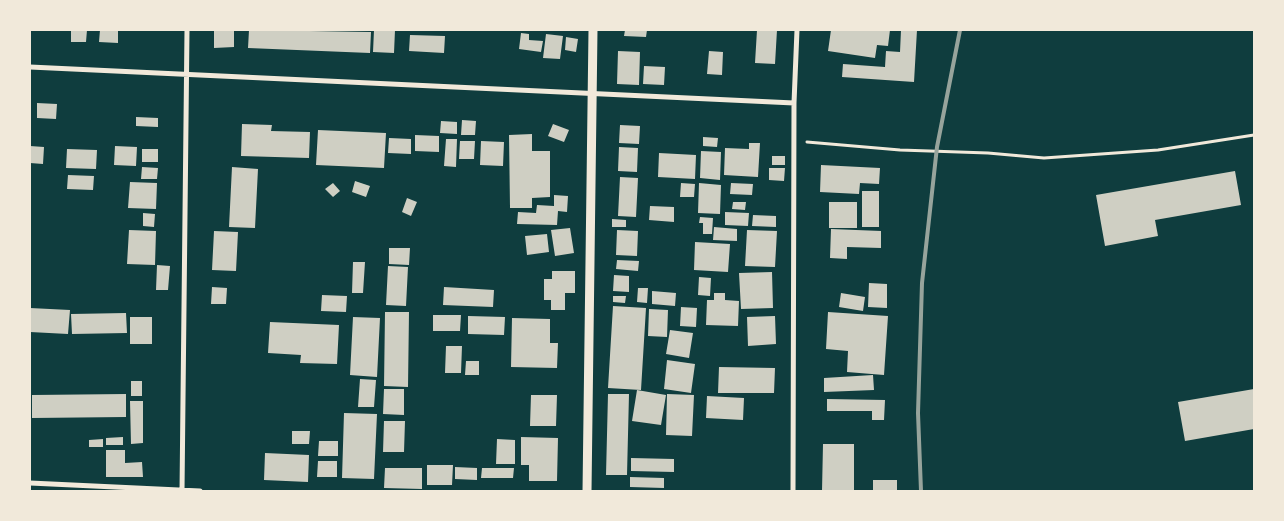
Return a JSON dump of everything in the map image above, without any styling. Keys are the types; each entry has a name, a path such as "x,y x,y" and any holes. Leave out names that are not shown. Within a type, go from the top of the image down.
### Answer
{"street":[{"path":"182,491 187,30"},
{"path":"587,491 593,30"},
{"path":"793,491 794,103 797,30"},
{"path":"30,67 794,103"},
{"path":"30,483 200,491"}],"path":[{"path":"794,141 900,150 988,153 1054,158 1158,150 1254,135"}],"building":[{"path":"71,30 87,30 86,42 71,42"},
{"path":"100,30 118,30 118,43 99,42"},
{"path":"214,30 234,30 234,47 214,48"},
{"path":"249,30 371,32 370,53 248,48"},
{"path":"374,30 395,30 394,53 373,52"},
{"path":"625,30 647,30 646,37 624,36"},
{"path":"757,30 777,30 775,64 755,63"},
{"path":"831,30 890,30 888,46 877,45 875,58 828,51"},
{"path":"901,30 917,30 914,82 842,77 843,64 885,67 886,51 900,52"},
{"path":"521,33 529,34 529,40 543,41 541,52 519,49"},
{"path":"546,34 563,36 560,59 543,58"},
{"path":"410,35 445,36 444,53 409,51"},
{"path":"566,37 578,39 576,52 565,50"},
{"path":"618,51 640,52 639,85 617,84"},
{"path":"709,51 723,52 722,75 707,74"},
{"path":"644,66 665,67 664,85 643,84"},
{"path":"37,103 57,104 56,119 37,118"},
{"path":"136,117 158,118 158,127 136,126"},
{"path":"462,120 476,121 475,135 461,135"},
{"path":"441,121 457,122 457,134 440,133"},
{"path":"242,124 272,125 271,131 310,132 309,158 241,156"},
{"path":"553,124 569,130 564,142 548,136"},
{"path":"620,125 640,126 639,144 619,143"},
{"path":"318,130 386,133 384,168 316,165"},
{"path":"532,134 532,151 550,151 550,197 532,198 532,208 510,208 509,135"},
{"path":"415,135 439,136 439,152 415,151"},
{"path":"703,137 718,138 717,147 703,146"},
{"path":"389,138 411,139 411,154 388,153"},
{"path":"446,139 457,139 456,167 444,166"},
{"path":"460,141 475,141 474,159 459,159"},
{"path":"481,141 504,142 503,166 480,165"},
{"path":"749,143 760,143 758,177 724,175 725,148 749,149"},
{"path":"30,146 44,147 43,164 30,163"},
{"path":"115,146 137,147 136,166 114,165"},
{"path":"619,147 638,148 637,172 618,171"},
{"path":"67,149 97,150 96,169 66,168"},
{"path":"142,149 158,149 158,162 142,162"},
{"path":"701,151 721,152 720,180 700,178"},
{"path":"659,153 696,155 695,179 658,177"},
{"path":"772,156 785,156 785,165 772,165"},
{"path":"821,165 880,168 879,184 860,183 859,194 820,192"},
{"path":"142,167 158,168 157,179 141,179"},
{"path":"232,167 258,169 255,228 229,227"},
{"path":"769,168 785,168 784,181 769,180"},
{"path":"1235,171 1241,205 1155,220 1158,236 1105,246 1096,195"},
{"path":"68,175 94,176 93,190 67,189"},
{"path":"620,177 638,178 636,217 618,216"},
{"path":"355,181 370,186 366,197 352,192"},
{"path":"130,182 157,183 156,209 128,208"},
{"path":"333,183 340,191 333,197 325,189"},
{"path":"681,183 695,184 694,197 680,197"},
{"path":"699,183 721,185 720,214 698,213"},
{"path":"731,183 753,184 752,195 730,194"},
{"path":"862,191 879,191 879,227 862,227"},
{"path":"554,195 568,196 567,212 558,211 557,225 517,224 518,212 536,213 537,205 554,206"},
{"path":"407,198 417,202 411,216 402,212"},
{"path":"733,202 746,202 745,210 732,209"},
{"path":"829,202 857,202 857,228 829,228"},
{"path":"650,206 674,207 674,222 649,220"},
{"path":"725,212 749,213 748,226 725,225"},
{"path":"143,213 155,214 154,227 143,226"},
{"path":"753,215 776,216 776,227 752,226"},
{"path":"700,217 713,218 712,234 703,234 703,223 699,223"},
{"path":"612,219 626,220 626,227 612,227"},
{"path":"714,227 737,229 737,241 713,240"},
{"path":"570,228 574,253 555,256 551,230"},
{"path":"831,229 881,231 881,248 847,247 847,259 830,258"},
{"path":"129,230 156,231 155,265 127,264"},
{"path":"617,230 638,231 637,256 616,255"},
{"path":"747,230 777,231 775,267 745,266"},
{"path":"214,231 238,232 236,271 212,270"},
{"path":"547,234 549,252 527,255 525,236"},
{"path":"695,242 730,244 728,272 694,270"},
{"path":"389,248 410,248 409,265 389,264"},
{"path":"617,260 639,261 638,271 616,269"},
{"path":"353,262 365,262 363,293 352,293"},
{"path":"157,265 170,266 168,290 156,290"},
{"path":"388,266 408,267 406,306 386,305"},
{"path":"552,271 575,271 575,293 565,293 565,310 551,310 551,300 544,300 544,279 552,279"},
{"path":"772,272 773,308 741,309 739,273"},
{"path":"614,275 629,276 629,292 613,291"},
{"path":"699,277 711,278 710,296 698,295"},
{"path":"869,283 887,284 887,308 868,307"},
{"path":"212,287 227,288 226,304 211,304"},
{"path":"444,287 494,290 493,307 443,305"},
{"path":"638,288 648,288 647,303 637,302"},
{"path":"652,291 676,293 675,306 652,304"},
{"path":"714,293 725,293 725,300 739,301 738,326 706,325 707,300 714,300"},
{"path":"841,293 865,297 863,311 839,307"},
{"path":"322,295 347,296 346,312 321,311"},
{"path":"613,296 626,296 625,303 613,302"},
{"path":"613,306 646,308 641,390 608,388"},
{"path":"681,307 697,308 696,327 680,326"},
{"path":"30,308 70,310 68,334 30,332"},
{"path":"649,309 668,310 667,337 648,336"},
{"path":"385,312 409,312 408,387 384,386"},
{"path":"828,312 888,316 884,375 847,372 848,351 826,349"},
{"path":"126,313 127,333 72,334 71,314"},
{"path":"433,315 461,315 460,331 433,331"},
{"path":"468,316 505,317 504,335 468,334"},
{"path":"775,316 776,344 748,346 747,317"},
{"path":"130,317 152,317 152,344 130,344"},
{"path":"353,317 380,318 377,377 350,375"},
{"path":"512,318 550,319 550,343 558,343 557,368 511,367"},
{"path":"270,322 339,325 337,364 300,363 301,355 268,353"},
{"path":"670,330 693,333 689,358 666,354"},
{"path":"446,346 462,346 461,373 445,373"},
{"path":"667,360 695,364 691,393 664,389"},
{"path":"466,361 479,361 479,375 465,375"},
{"path":"719,367 775,368 774,393 718,393"},
{"path":"873,375 874,390 824,392 824,378"},
{"path":"360,379 376,380 374,407 358,407"},
{"path":"131,381 142,381 142,396 131,396"},
{"path":"384,389 404,389 404,415 383,414"},
{"path":"1254,389 1254,429 1185,441 1178,402"},
{"path":"637,390 666,395 661,425 632,421"},
{"path":"126,394 126,417 32,418 32,395"},
{"path":"608,394 629,394 627,475 606,475"},
{"path":"667,394 694,395 692,436 666,435"},
{"path":"531,395 557,395 556,426 530,426"},
{"path":"707,396 744,398 743,420 706,418"},
{"path":"827,399 885,400 884,420 872,420 872,411 827,411"},
{"path":"130,401 143,401 143,443 131,444"},
{"path":"344,413 377,414 374,479 342,478"},
{"path":"384,421 405,421 404,452 383,452"},
{"path":"292,431 310,431 309,444 292,444"},
{"path":"123,437 123,445 106,445 106,438"},
{"path":"521,437 558,438 557,481 529,481 529,465 521,465"},
{"path":"103,439 103,447 89,447 89,440"},
{"path":"497,439 515,440 515,464 496,464"},
{"path":"319,441 338,441 338,456 318,456"},
{"path":"823,444 854,444 854,491 822,491"},
{"path":"106,450 125,450 125,463 142,462 143,477 106,477"},
{"path":"265,453 309,455 308,482 264,480"},
{"path":"631,458 674,459 674,472 631,471"},
{"path":"318,461 337,461 337,477 317,477"},
{"path":"427,465 453,465 452,485 427,485"},
{"path":"455,467 477,468 477,480 455,479"},
{"path":"385,468 422,468 422,489 384,488"},
{"path":"482,468 514,468 513,478 481,478"},
{"path":"630,477 664,478 664,488 630,487"},
{"path":"873,480 897,480 897,491 873,491"}],"railway":[{"path":"921,491 918,413 922,283 937,147 960,30"}]}
